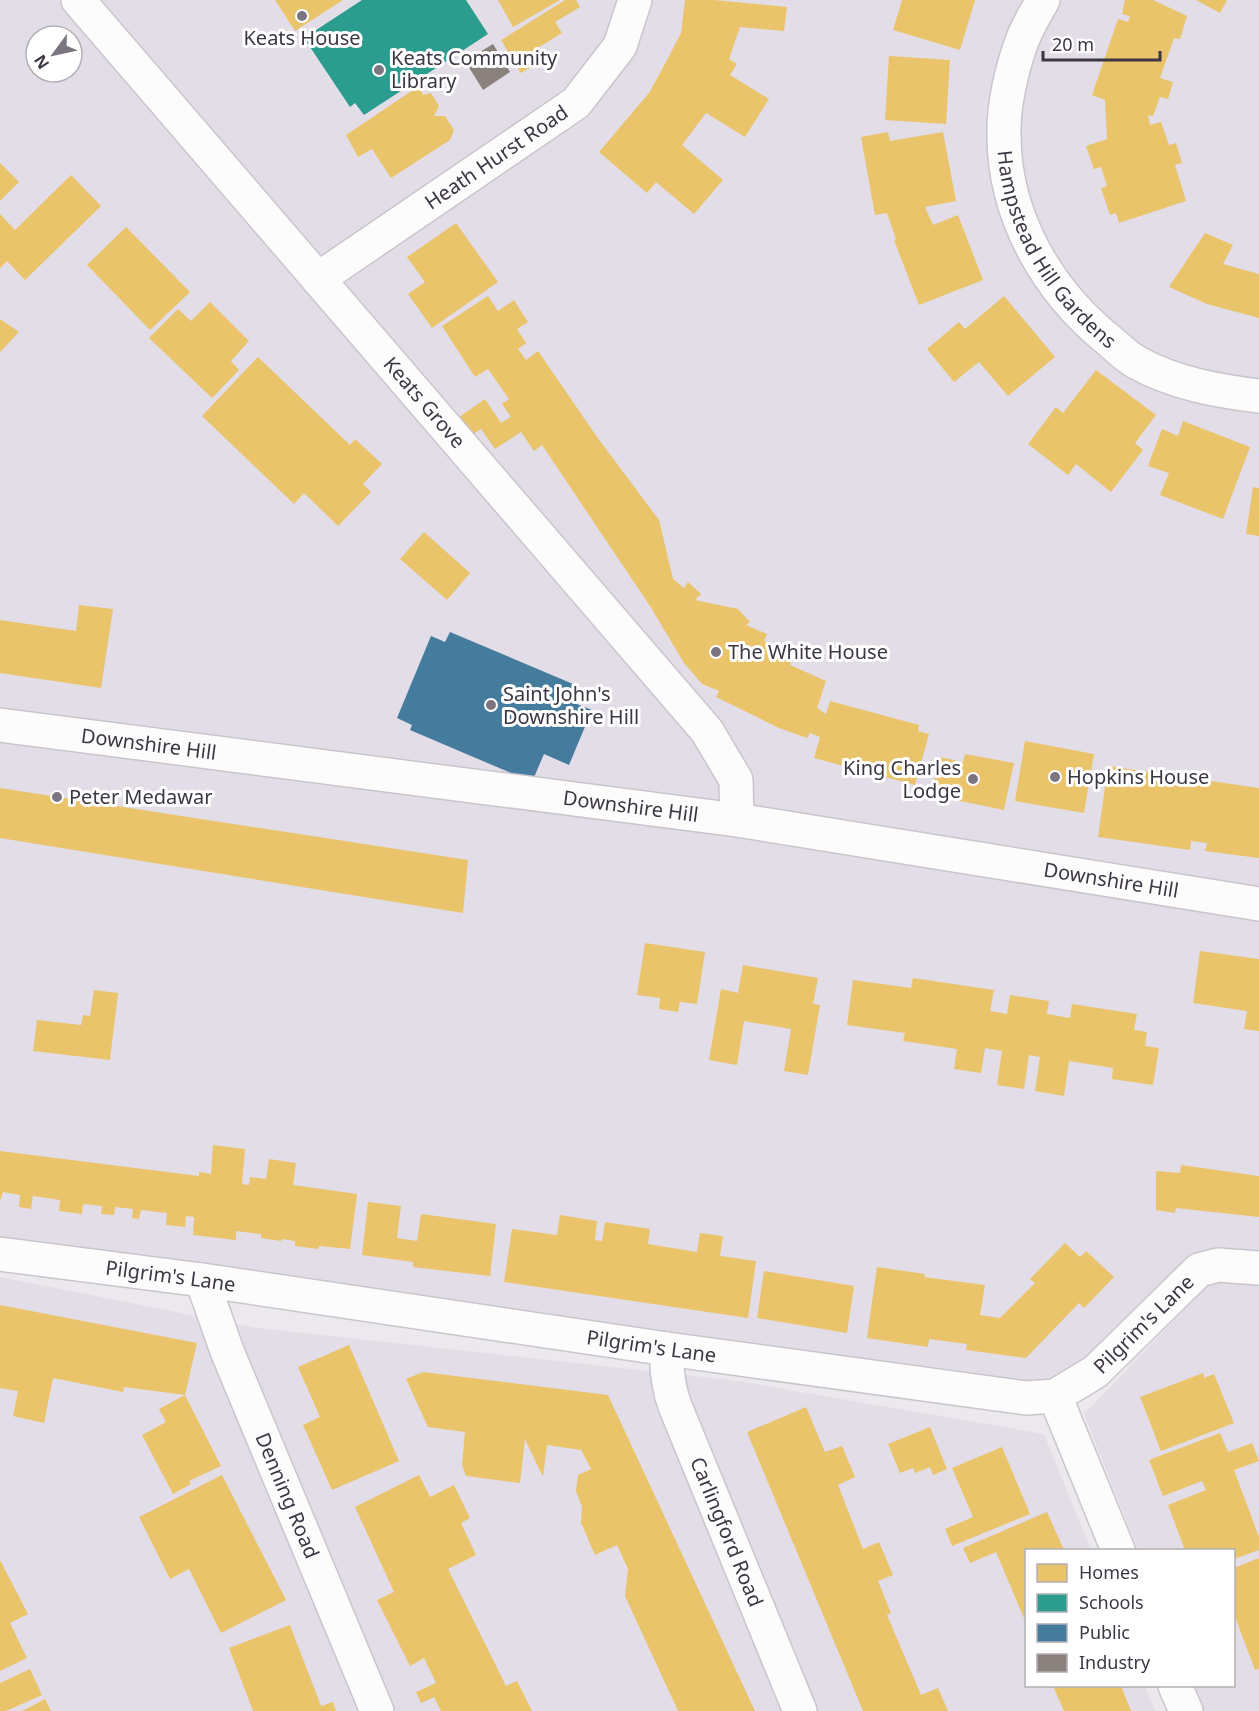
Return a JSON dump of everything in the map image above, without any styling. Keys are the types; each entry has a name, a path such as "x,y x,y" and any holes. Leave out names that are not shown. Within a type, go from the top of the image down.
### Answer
{"street":[{"name":"Keats Grove","path":"78,0 707,731 736,780 737,820"},
{"name":"Heath Hurst Road","path":"318,279 576,103 621,46 635,0"},
{"name":"Hampstead Hill Gardens","path":"1043,0 1019,49 1011,79 1004,133 1008,183 1032,250 1062,296 1081,317 1135,361 1170,377 1226,392 1259,396"},
{"name":"Downshire Hill","path":"0,725 737,820 1259,904"},
{"name":"Pilgrim's Lane","path":"0,1254 202,1280 667,1349 1026,1398 1055,1396 1095,1372 1199,1270 1218,1265 1259,1268"},
{"name":"Denning Road","path":"202,1280 227,1352 377,1711"},
{"name":"Carlingford Road","path":"667,1349 668,1386 675,1406 800,1711"},
{"path":"1055,1396 1117,1549"},
{"path":"1175,1687 1186,1711"}],"shaded area":[{"path":"0,0 1259,0 1259,1255 1205,1253 1060,1391 0,1255"},
{"path":"1217,1276 1259,1279 1259,1711 1200,1711 1190,1687 1235,1687 1235,1549 1138,1549 1084,1414"},
{"path":"0,1277 257,1328 732,1380 1044,1434 1091,1549 1025,1549 1025,1687 1145,1687 1155,1711 0,1711"}],"building: Homes":[{"name":"Keats House","path":"275,0 343,0 295,31"},
{"path":"498,0 560,0 513,27"},
{"path":"565,0 576,0 580,7 555,22 562,33 531,52 538,62 521,73 501,40"},
{"path":"685,0 714,0 787,7 784,31 740,27 729,59 737,64 730,75 769,99 745,137 706,113 682,145 723,180 694,214 656,182 647,193 599,152 649,93 681,33"},
{"path":"902,0 975,0 960,50 893,30"},
{"path":"1125,0 1153,0 1187,16 1180,39 1174,38 1160,78 1173,82 1168,99 1160,97 1153,116 1148,115 1150,125 1161,122 1169,145 1176,143 1182,163 1175,165 1186,201 1119,223 1116,213 1110,215 1101,188 1107,186 1101,167 1094,169 1086,146 1107,139 1105,100 1092,95 1118,19 1128,22 1130,16 1122,14"},
{"path":"1196,0 1227,0 1220,13"},
{"path":"889,56 950,60 946,124 885,120"},
{"path":"419,86 423,95 431,93 439,106 434,116 445,116 454,130 450,140 391,178 372,149 358,157 346,135"},
{"path":"888,132 890,141 943,132 956,201 925,207 933,225 958,215 983,280 919,305 894,240 896,239 887,213 875,215 861,137"},
{"path":"0,163 19,182 0,201"},
{"path":"71,175 101,206 25,280 7,261 0,268 0,214 15,230"},
{"path":"456,223 498,282 432,328 408,294 425,282 407,257"},
{"path":"126,227 190,292 150,330 87,265"},
{"path":"1205,233 1233,245 1223,264 1259,274 1259,318 1207,304 1169,287"},
{"path":"488,296 498,311 514,300 528,322 517,329 526,343 518,349 526,360 538,351 597,437 659,520 673,579 684,588 688,582 701,594 695,600 738,609 750,622 746,625 767,634 764,641 794,654 790,665 826,681 817,708 826,714 830,701 919,725 918,731 929,734 915,785 814,758 820,737 810,733 807,738 779,728 716,697 719,691 702,684 684,663 650,606 542,445 534,451 521,432 495,449 481,429 467,438 455,420 485,399 501,423 511,417 502,404 509,399 488,369 475,377 442,326"},
{"path":"1004,296 1055,357 1008,396 979,362 954,382 927,349 959,322 965,329"},
{"path":"210,302 249,341 231,361 239,370 212,398 149,338 178,309 191,321"},
{"path":"0,319 19,332 0,352"},
{"path":"258,357 350,445 355,439 382,464 363,484 371,492 338,526 304,493 294,504 202,416"},
{"path":"1096,370 1156,415 1135,443 1143,450 1111,492 1076,464 1068,475 1028,444 1056,407 1063,413"},
{"path":"1183,421 1250,447 1223,519 1160,495 1169,473 1148,466 1162,429 1178,436"},
{"path":"1253,487 1259,488 1259,536 1246,534"},
{"path":"424,532 470,573 447,600 400,559"},
{"path":"79,605 113,609 101,688 0,673 0,620 76,631"},
{"name":"Hopkins House","path":"1025,741 1094,754 1084,813 1015,801"},
{"name":"King Charles Lodge","path":"965,754 1014,763 1004,810 931,795 939,757 963,762"},
{"path":"1108,766 1259,788 1259,858 1205,851 1207,843 1191,841 1190,850 1098,837"},
{"path":"0,788 468,860 463,913 0,838"},
{"path":"645,943 705,952 697,1004 680,1002 678,1012 659,1009 660,998 637,995"},
{"path":"1200,951 1259,959 1259,1031 1244,1029 1247,1011 1193,1003"},
{"path":"743,965 818,978 813,1004 820,1005 808,1075 784,1071 791,1029 744,1021 737,1065 709,1060 721,989 738,993"},
{"path":"913,978 994,990 990,1011 1007,1014 1010,995 1049,1001 1047,1014 1070,1018 1072,1004 1137,1014 1134,1030 1147,1032 1145,1046 1159,1048 1153,1085 1112,1079 1113,1068 1069,1061 1064,1096 1035,1091 1040,1057 1029,1055 1024,1089 997,1085 1002,1051 985,1048 981,1073 954,1069 957,1049 903,1041 905,1033 847,1025 853,980 911,988"},
{"path":"94,990 118,993 110,1060 33,1051 37,1020 81,1025 83,1015 90,1016"},
{"path":"213,1145 245,1149 242,1184 249,1185 250,1177 266,1179 269,1159 296,1163 293,1185 357,1194 350,1249 295,1246 295,1241 261,1238 261,1234 236,1231 236,1240 193,1235 194,1217 186,1216 185,1227 166,1225 167,1213 141,1210 139,1219 132,1218 133,1209 115,1207 114,1215 101,1214 102,1206 83,1204 82,1214 59,1211 60,1200 33,1196 31,1209 19,1207 20,1195 3,1192 0,1201 0,1151 199,1176 199,1172 211,1174"},
{"path":"1181,1165 1259,1176 1259,1217 1176,1208 1175,1213 1156,1210 1156,1171 1180,1173"},
{"path":"368,1202 401,1206 397,1238 417,1241 421,1214 496,1224 490,1276 413,1267 413,1262 362,1255"},
{"path":"560,1215 597,1221 595,1240 602,1241 605,1222 650,1229 648,1244 697,1252 700,1233 723,1236 720,1256 756,1261 748,1318 504,1282 512,1229 557,1235"},
{"path":"1065,1243 1080,1257 1086,1251 1114,1277 1084,1308 1079,1303 1026,1358 966,1350 967,1344 929,1339 928,1347 867,1338 877,1267 925,1274 924,1277 985,1285 980,1315 1000,1318 1035,1283 1030,1279"},
{"path":"764,1271 854,1286 847,1333 757,1318"},
{"path":"0,1305 197,1343 185,1395 124,1387 123,1392 53,1378 44,1423 13,1416 18,1391 0,1388"},
{"path":"349,1345 399,1461 332,1490 303,1425 320,1417 298,1367"},
{"path":"423,1372 608,1395 755,1711 678,1711 625,1596 628,1569 617,1545 595,1555 581,1523 582,1507 576,1491 578,1475 591,1469 581,1450 547,1445 543,1477 525,1439 520,1483 466,1476 462,1465 465,1432 428,1427 406,1379"},
{"path":"1203,1373 1204,1378 1214,1374 1234,1423 1161,1451 1140,1397"},
{"path":"185,1395 221,1466 189,1481 191,1484 173,1494 142,1435 166,1422 159,1409"},
{"path":"806,1407 825,1452 842,1446 855,1477 838,1485 863,1549 879,1542 893,1575 878,1581 891,1613 887,1615 921,1695 938,1688 948,1711 863,1711 747,1432"},
{"path":"930,1427 947,1469 933,1475 930,1467 915,1473 913,1468 900,1473 888,1444"},
{"path":"1220,1433 1228,1452 1252,1443 1259,1461 1234,1470 1259,1537 1259,1550 1235,1559 1235,1549 1185,1549 1168,1505 1206,1490 1202,1481 1163,1496 1149,1460"},
{"path":"1002,1447 1030,1514 952,1546 945,1529 973,1517 952,1468"},
{"path":"222,1475 286,1600 221,1633 189,1569 170,1579 139,1517"},
{"path":"419,1475 430,1497 454,1485 470,1518 461,1523 476,1555 448,1569 506,1686 517,1681 532,1711 441,1711 434,1697 421,1703 416,1692 436,1683 424,1658 410,1666 377,1600 394,1592 355,1507"},
{"path":"1047,1512 1064,1549 1025,1549 1025,1621 996,1552 970,1563 963,1548"},
{"path":"1259,1558 1259,1669 1255,1670 1235,1617 1235,1568"},
{"path":"0,1560 28,1614 10,1623 27,1658 0,1671"},
{"path":"290,1625 321,1706 333,1702 336,1711 253,1711 229,1648"},
{"path":"30,1669 42,1695 6,1711 0,1711 0,1683"},
{"path":"1053,1687 1121,1687 1131,1711 1064,1711"},
{"path":"45,1699 51,1711 22,1711"}],"building: Schools":[{"name":"Keats Community Library","path":"362,0 466,0 488,34 364,115 355,103 350,107 304,38"}],"building: Public":[{"name":"Saint John's Downshire Hill","path":"450,632 573,684 567,700 592,710 569,765 544,754 532,782 410,730 412,725 397,718 431,636 445,642"}],"building: Industry":[{"path":"493,44 510,72 483,90 465,61"}],"place":[{"name":"Keats House","path":"302,16"},
{"name":"Keats Community Library","path":"379,70"},
{"name":"The White House","path":"716,652"},
{"name":"Saint John's Downshire Hill","path":"491,705"},
{"name":"Hopkins House","path":"1055,777"},
{"name":"King Charles Lodge","path":"973,779"},
{"name":"Peter Medawar","path":"57,797"}]}
